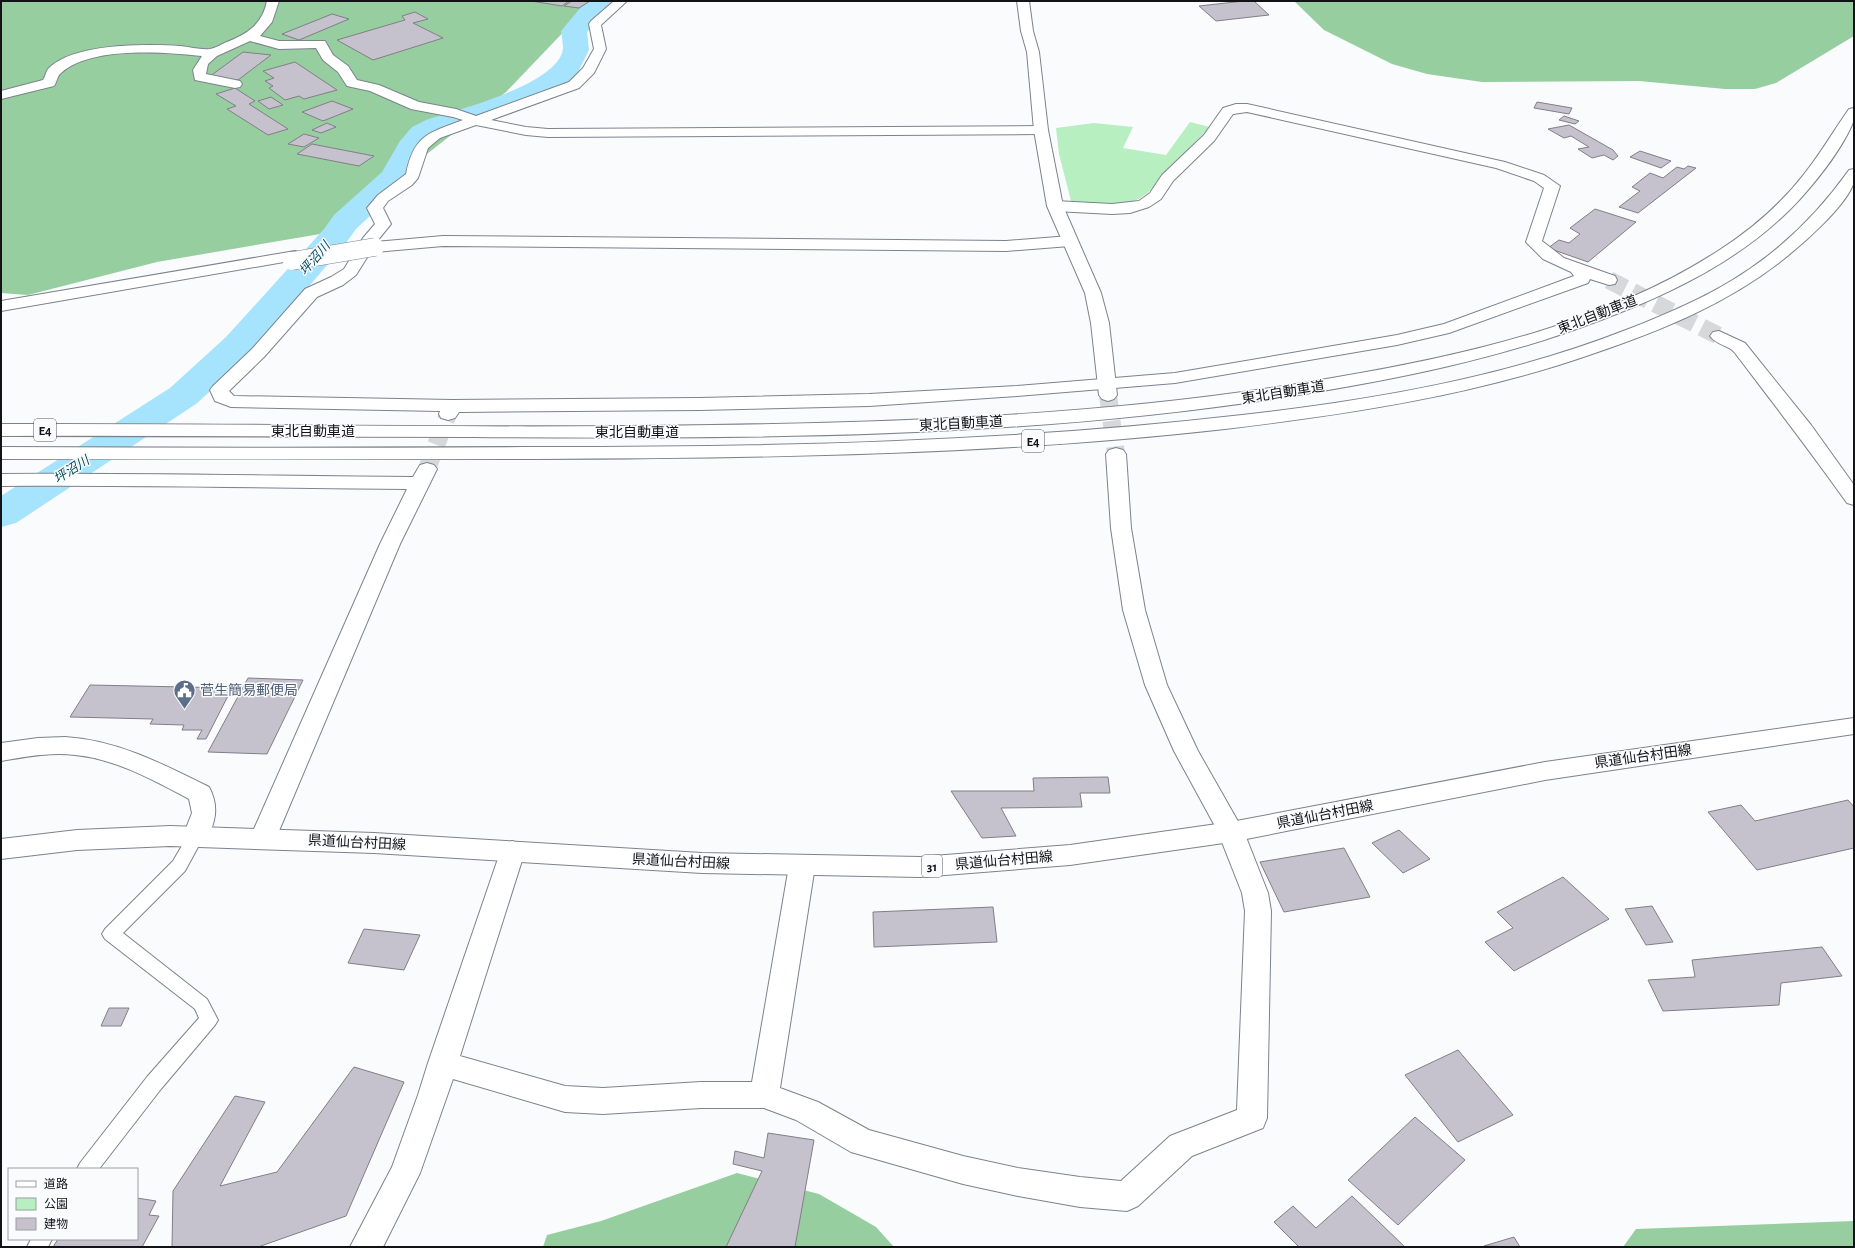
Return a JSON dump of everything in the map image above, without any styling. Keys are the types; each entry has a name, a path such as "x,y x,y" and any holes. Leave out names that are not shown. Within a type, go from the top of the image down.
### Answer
{"main road":[{"path":"235,84 200,77 198,72 200,66 212,53 249,38 262,29 272,8 273,1"},
{"path":"621,1 595,24 600,49 589,70 574,85 470,118 435,135 422,146 416,160 413,175 406,182 383,198 375,208 383,224 371,238 350,272 337,281 311,293 258,354 219,390 222,397 231,401 450,410 869,400 1108,390 1397,340 1449,328 1582,279 1583,275 1576,268"},
{"path":"1022,1 1027,31 1033,52 1042,130 1055,206 1093,293 1100,323 1108,390"},
{"path":"249,38 279,45 320,44 328,57 343,68 352,83 374,88 416,106 526,131 548,133 1042,130"},
{"path":"1,95 49,83 53,72 61,66 76,58 98,53 119,50 180,50 212,53"},
{"path":"1055,206 1112,209 1130,208 1144,204 1156,196 1167,178 1209,138 1228,111 1236,108 1247,108 1492,163 1539,178 1552,186 1534,242 1539,250 1549,257 1609,280"},
{"name":"東北自動車道","path":"1,430 90,429 647,432 820,429 948,424 1156,409 1251,398 1408,370 1496,349 1620,308 1670,285 1717,259 1752,235 1783,209 1811,176 1854,112"},
{"name":"東北自動車道","path":"1,454 651,454 831,451 1081,438 1175,429 1328,410 1450,388 1521,371 1591,349 1651,327 1697,307 1759,270 1792,244 1816,222 1837,199 1854,173"},
{"path":"1,306 376,245 443,241 998,246 1070,241"},
{"path":"1,315 294,258"},
{"path":"1719,336 1739,347 1804,429 1854,499"},
{"path":"1,426 42,430"},
{"path":"442,1063 526,1089 565,1099 603,1101 701,1095 764,1095 807,1111 862,1142 963,1170 1018,1182 1080,1192 1127,1196 1181,1146 1252,1118 1258,911 1255,894 1231,832 1186,751 1156,685 1134,610 1121,528 1116,454"},
{"path":"8,480 423,476 364,604 263,838"},
{"name":"県道仙台村田線","path":"1,849 77,840 196,836 374,843 702,863 920,867 1070,855 1231,832 1545,770 1854,726"},
{"path":"1,752 39,746 74,746 111,753 156,771 200,794 204,813 196,836"},
{"path":"366,1247 405,1173 512,851"},
{"path":"764,1095 802,866"}],"lane":[{"path":"89,1168 154,1083 209,1020 201,1004 111,934 179,866 196,836"}],"green space":[{"path":"1,1 593,1 506,92 326,233 157,262 28,295 1,293"},
{"path":"1294,1 1854,1 1854,36 1776,83 1755,89 1725,89 1639,81 1482,82 1427,74 1392,64 1324,30"},
{"path":"1190,122 1210,127 1178,159 1155,186 1139,199 1126,204 1118,205 1071,201 1059,154 1056,128 1094,123 1133,127 1123,148 1166,155"},
{"path":"737,1173 819,1194 876,1227 894,1247 543,1247 547,1235 601,1221"},
{"path":"1854,1221 1854,1247 1623,1247 1636,1229"}],"building":[{"path":"531,1 569,1 562,6"},
{"path":"572,1 590,1 579,8 564,6"},
{"path":"1254,1 1269,15 1216,21 1199,6"},
{"path":"415,12 428,19 413,23 443,38 373,60 337,40 405,20 402,16"},
{"path":"332,14 349,19 299,40 282,34"},
{"path":"243,52 271,55 238,80 209,77"},
{"path":"295,62 337,90 304,99 299,96 285,100 269,88 273,86 265,81 274,78 263,71"},
{"path":"235,88 255,101 249,104 288,129 268,135 227,109 236,106 216,94"},
{"path":"271,97 283,105 269,109 258,101"},
{"path":"332,101 353,109 323,121 302,112"},
{"path":"1537,102 1572,108 1569,114 1534,108"},
{"path":"1564,116 1579,121 1575,124 1559,120"},
{"path":"327,123 336,127 321,133 312,130"},
{"path":"1569,125 1613,150 1618,156 1613,160 1604,155 1592,158 1578,149 1589,147 1571,136 1564,138 1548,129"},
{"path":"304,134 319,138 304,147 288,144"},
{"path":"312,144 374,156 359,166 297,154"},
{"path":"1640,151 1671,161 1661,168 1630,157"},
{"path":"1688,166 1696,168 1638,213 1619,207 1640,191 1632,187 1650,173 1663,178 1677,167 1684,169"},
{"path":"1595,209 1636,222 1588,262 1548,248 1559,240 1569,243 1580,234 1570,228"},
{"path":"248,678 303,680 267,754 208,752"},
{"path":"90,685 232,688 206,739 197,739 202,730 182,730 184,725 150,724 153,719 70,717"},
{"path":"1108,777 1110,793 1080,793 1082,807 1001,808 1016,836 982,838 951,791 1034,791 1033,778"},
{"path":"1848,800 1854,807 1854,848 1757,870 1708,812 1741,805 1755,821"},
{"path":"1399,830 1430,859 1403,873 1372,843"},
{"path":"1344,848 1370,897 1284,912 1260,862"},
{"path":"1563,877 1609,919 1514,971 1485,942 1513,928 1497,912"},
{"path":"1652,906 1673,942 1646,945 1625,909"},
{"path":"993,907 997,942 874,947 873,912"},
{"path":"364,929 420,935 404,970 348,963"},
{"path":"1822,947 1842,976 1781,983 1779,1005 1663,1011 1648,980 1695,977 1692,960"},
{"path":"109,1008 129,1008 121,1026 101,1026"},
{"path":"1458,1050 1513,1115 1458,1142 1405,1075"},
{"path":"354,1067 404,1082 346,1216 258,1247 172,1247 173,1191 235,1096 265,1102 220,1186 277,1172"},
{"path":"1415,1117 1465,1160 1398,1225 1348,1180"},
{"path":"768,1133 814,1140 795,1247 726,1247 762,1171 733,1164 735,1151 764,1158"},
{"path":"1352,1196 1405,1247 1299,1247 1274,1222 1293,1206 1316,1228"},
{"path":"138,1198 156,1201 149,1215 159,1216 142,1247 53,1247 57,1240 138,1240"},
{"path":"1514,1237 1520,1247 1484,1246"}],"waterway":[{"name":"坪沼川","path":"1,514 183,396 239,345 335,236 345,222 394,177 415,141 422,133 436,126 529,95 556,78 568,66 576,50 574,31 596,5 602,1"}],"tunnel":[{"path":"1609,280 1719,336"},
{"path":"1108,395 1116,454"},
{"path":"427,469 448,414"}],"place":[{"name":"菅生簡易郵便局","path":"184,710"}]}
